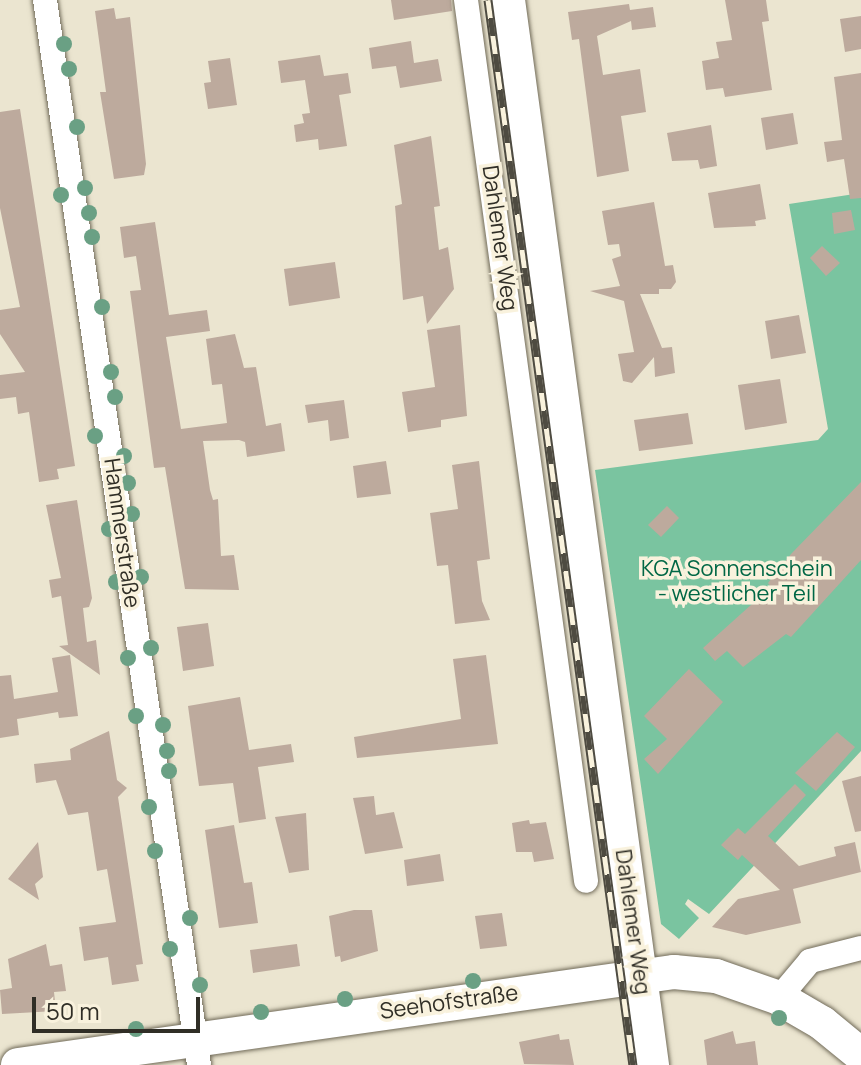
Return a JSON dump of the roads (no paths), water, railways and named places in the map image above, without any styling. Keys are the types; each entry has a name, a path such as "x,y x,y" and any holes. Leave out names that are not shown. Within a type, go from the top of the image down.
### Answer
{"main road":[{"name":"Dahlemer Weg","path":"508,0 652,1065"},
{"name":"Seehofstraße","path":"18,1065 197,1052 640,975 698,973 779,998 822,1023 861,1055"}],"street":[{"name":"Hammerstraße","path":"45,0 197,1052"},
{"name":"Dahlemer Weg","path":"466,0 586,881"},
{"path":"483,113 522,108"},
{"path":"517,363 556,357"},
{"path":"527,443 567,439"},
{"path":"536,506 576,502"},
{"path":"559,680 599,675"},
{"path":"574,784 614,779"},
{"path":"779,998 810,961 861,948"}],"railway":[{"path":"488,0 633,1065"}],"park label":[{"name":"KGA Sonnenschein - westlicher Teil","path":"737,580"}]}
